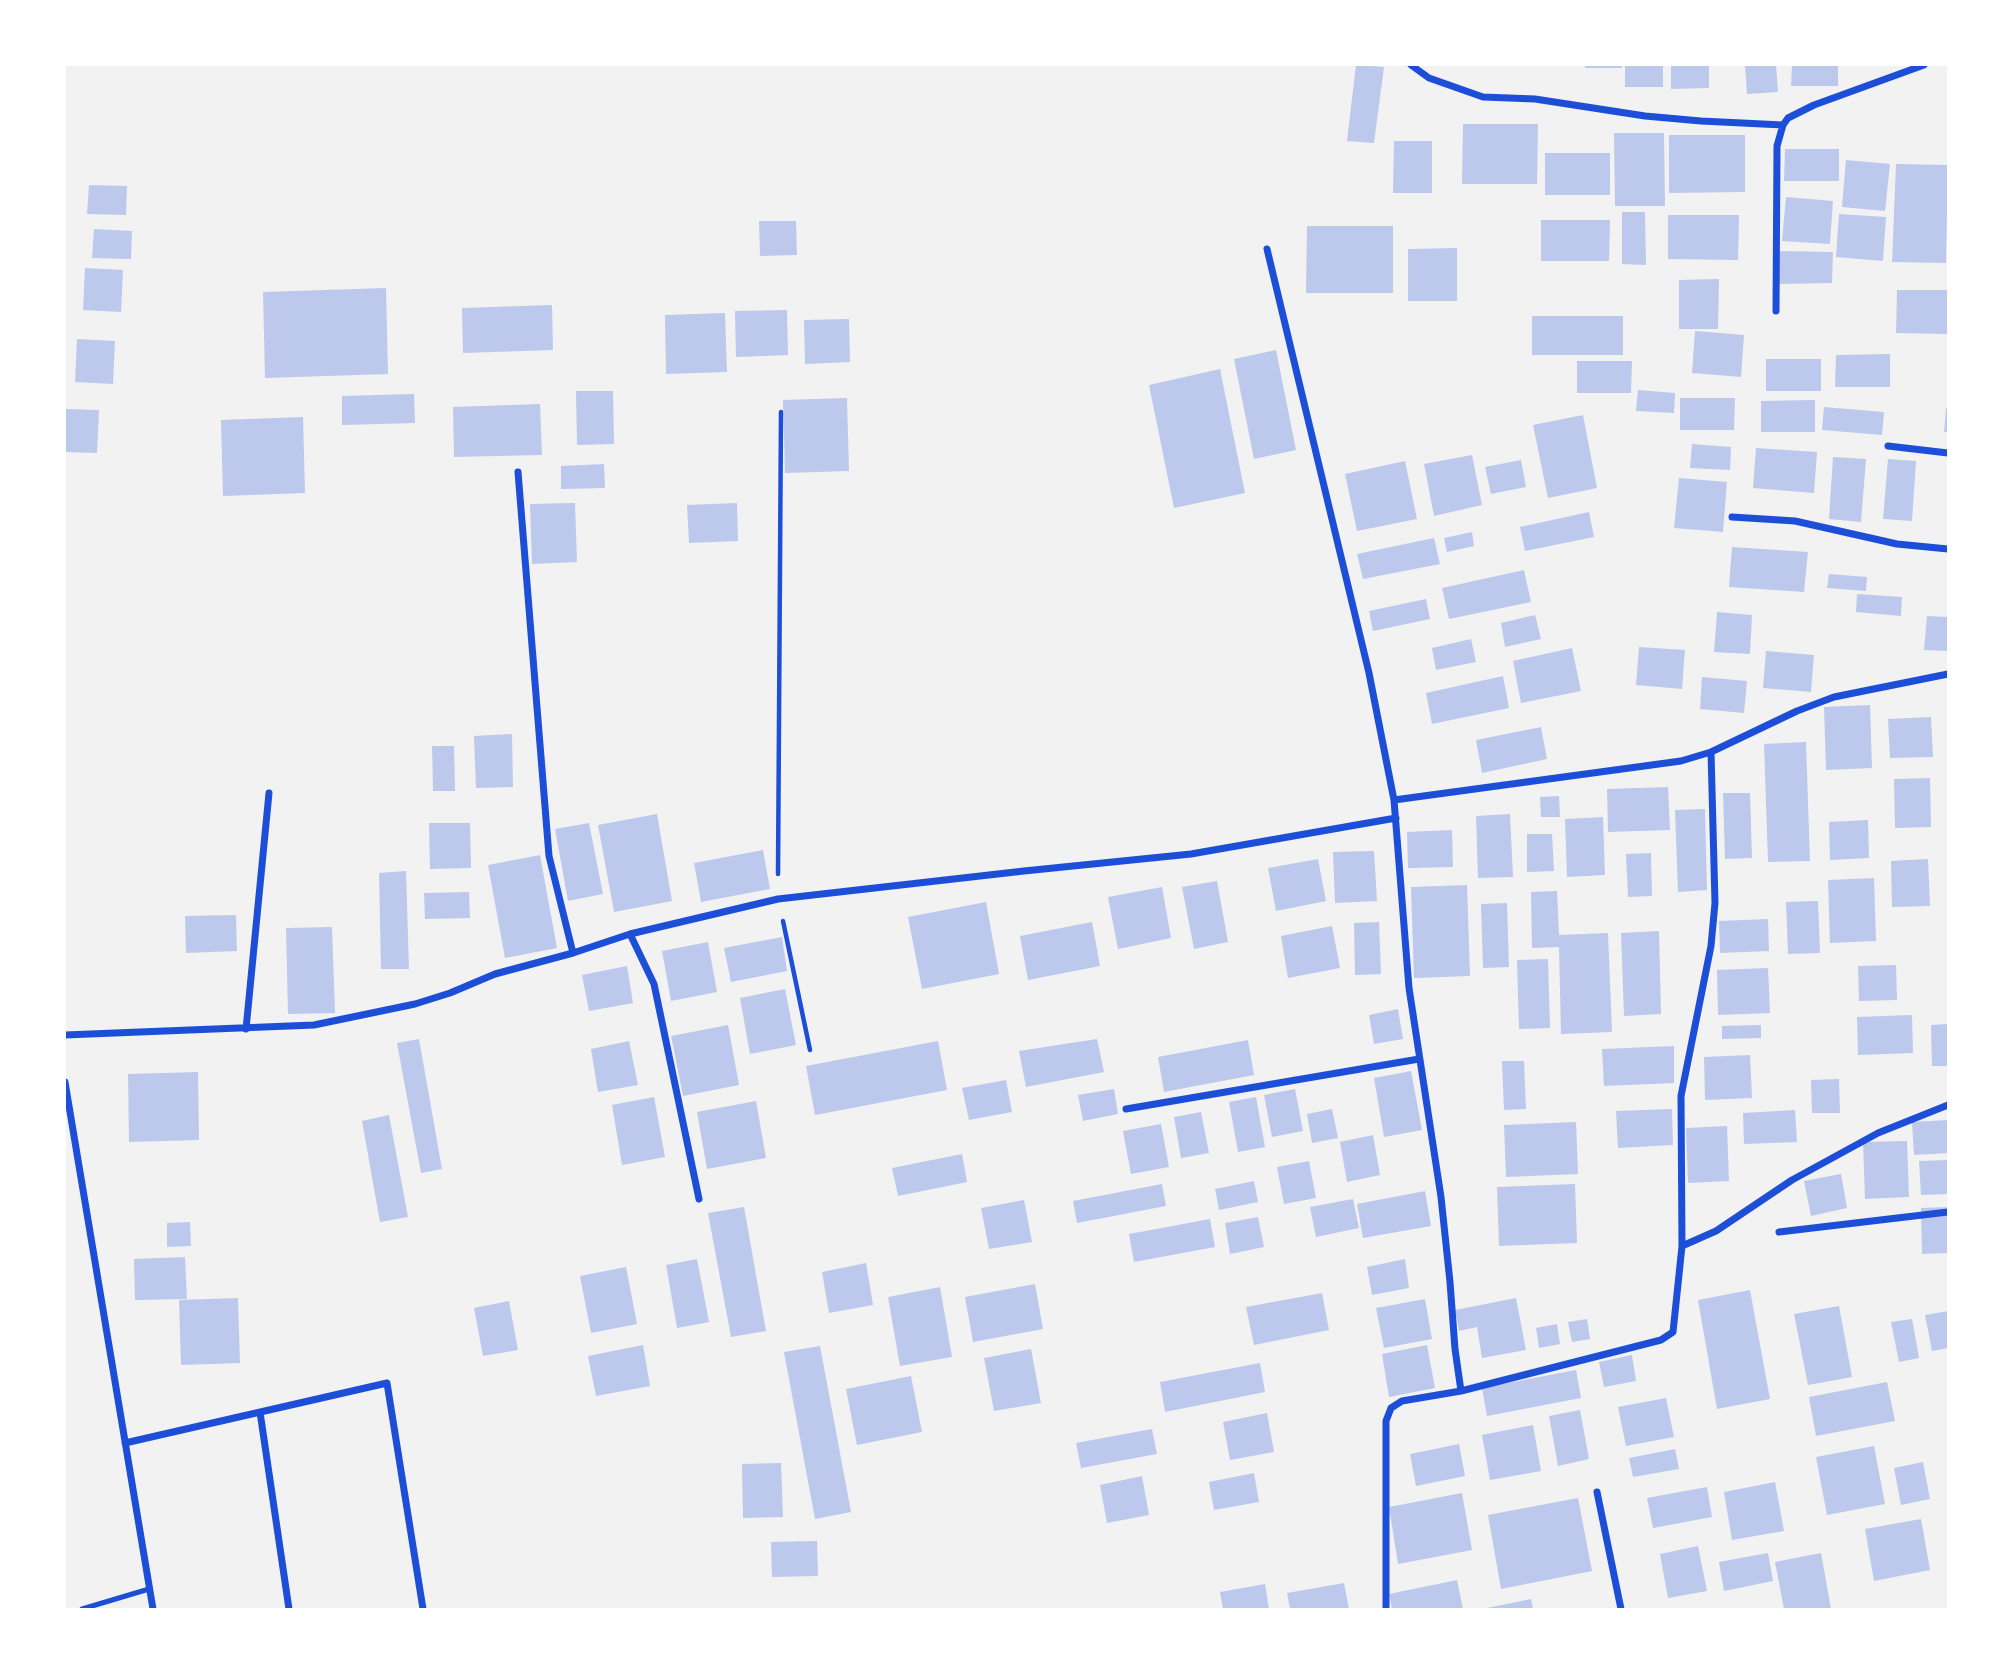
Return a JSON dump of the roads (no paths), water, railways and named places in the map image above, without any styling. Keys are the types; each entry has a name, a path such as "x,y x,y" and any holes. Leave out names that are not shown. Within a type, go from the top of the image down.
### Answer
{"street":[{"path":"1411,65 1429,78 1483,97 1535,99 1645,116 1783,125"},
{"path":"1776,311 1777,146 1783,125 1788,118 1814,105 1924,65"},
{"path":"1266,249 1369,673 1394,800 1404,932 1419,1059 1441,1197 1461,1391"},
{"path":"1888,446 1948,453"},
{"path":"518,472 549,856 573,953"},
{"path":"1732,517 1795,521 1897,544 1948,549"},
{"path":"1394,800 1681,761 1711,752 1797,711 1834,697 1948,674"},
{"path":"1386,1609 1386,1421 1391,1408 1402,1401 1461,1391 1661,1340 1673,1332 1682,1246 1681,1096 1711,946 1714,903 1711,752"},
{"path":"246,1029 270,793"},
{"path":"65,1035 314,1025 415,1004 495,974 573,953 629,934 778,900 1191,854 1396,818"},
{"path":"629,934 654,984 699,1199"},
{"path":"1126,1108 1419,1059"},
{"path":"65,1082 153,1609"},
{"path":"1682,1246 1716,1231 1792,1180 1878,1133 1948,1105"},
{"path":"1779,1232 1948,1212"},
{"path":"125,1443 387,1383 423,1609"},
{"path":"260,1412 289,1609"},
{"path":"1597,1492 1621,1609"}],"lane":[{"path":"82,1609 149,1589"}]}
